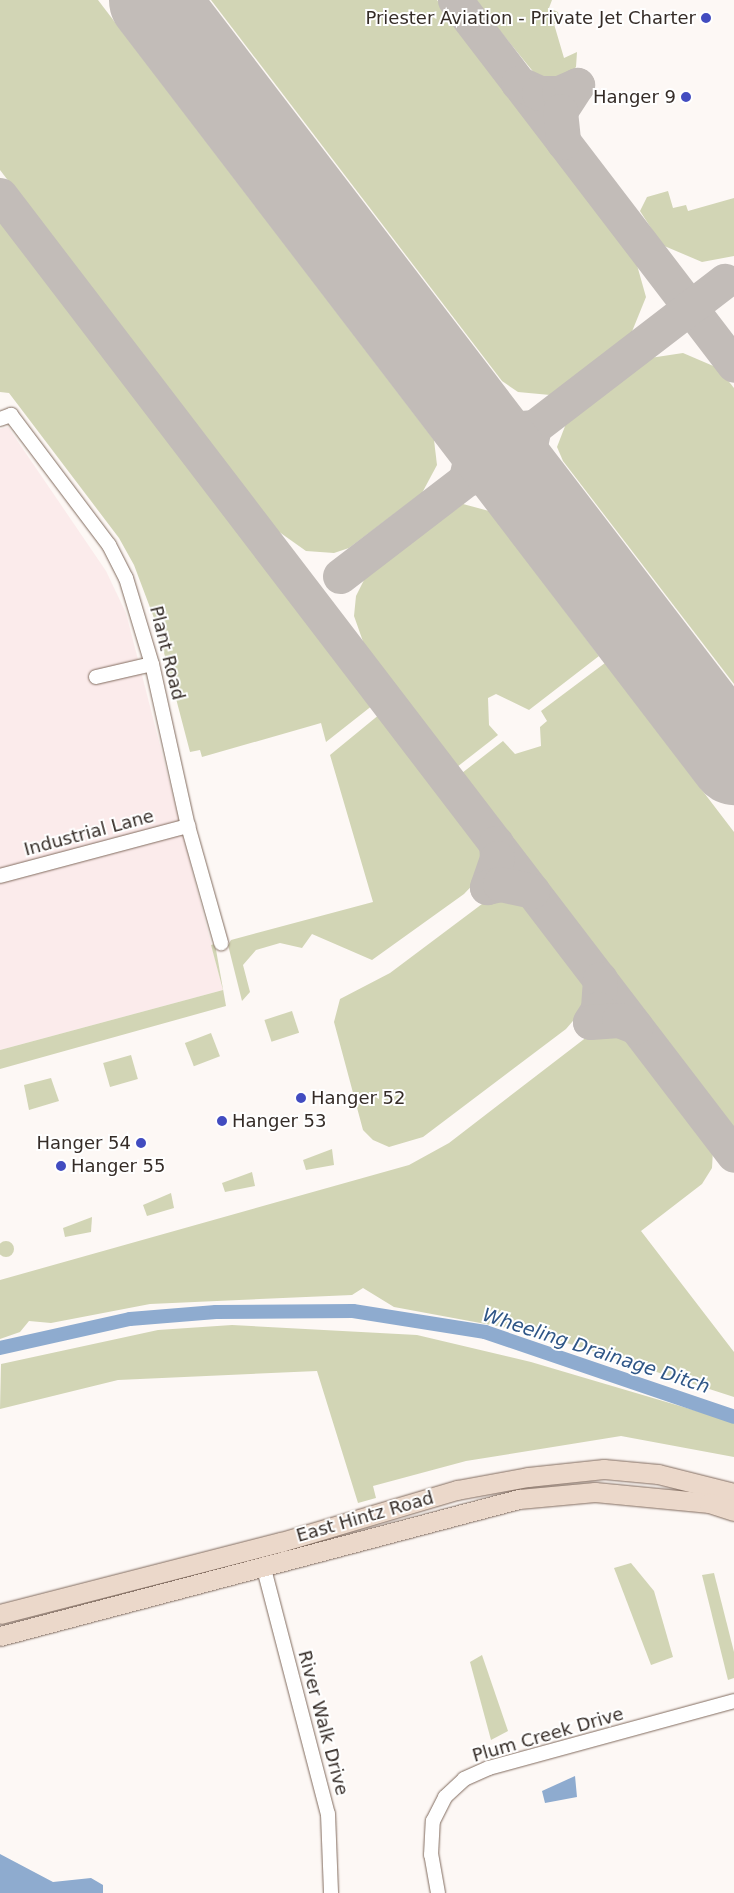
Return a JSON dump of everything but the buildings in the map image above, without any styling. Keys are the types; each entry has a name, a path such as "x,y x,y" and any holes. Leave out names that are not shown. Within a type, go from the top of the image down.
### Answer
{"main road":[{"name":"East Hintz Road","path":"0,1614 281,1542 457,1490 528,1477 604,1469 658,1474 734,1493"},
{"name":"East Hintz Road","path":"0,1636 263,1565 519,1499 595,1492 709,1503 734,1511"}],"street":[{"name":"Plant Road","path":"0,419 11,415 109,545 137,606 152,664 188,826 221,943"},
{"path":"96,677 152,664"},
{"name":"Industrial Lane","path":"0,876 188,826"},
{"name":"River Walk Drive","path":"263,1565 328,1814 331,1893"},
{"name":"Plum Creek Drive","path":"438,1893 431,1855 433,1821 445,1797 464,1779 489,1768 734,1701"}],"shaded area":[{"path":"8,427 106,571 126,613 223,990 0,1050 0,429"}],"green space":[{"path":"0,0 98,0 434,440 437,465 422,493 349,548 334,553 306,551 275,529 0,170"},
{"path":"211,0 437,0 635,258 646,297 631,334 550,395 518,392 502,381"},
{"path":"475,0 552,0 549,8 558,12 560,22 554,24 564,58 577,52 576,67 569,75 553,79 535,74"},
{"path":"668,191 673,208 686,205 688,211 734,198 734,256 702,262 662,245 640,211 647,197"},
{"path":"0,217 373,705 326,742 321,723 202,757 200,750 190,752 157,626 134,565 119,538 9,393 0,392"},
{"path":"683,353 718,368 734,388 734,684 563,461 557,447 567,421 650,358"},
{"path":"463,504 489,511 599,656 529,710 496,694 488,698 489,725 498,735 457,767 366,650 354,616 356,596 366,576"},
{"path":"605,663 734,832 734,1129 462,773 503,741 515,754 541,746 540,727 547,721 541,711"},
{"path":"380,714 482,850 483,874 464,894 372,960 312,934 302,948 280,943 256,950 243,965 250,992 242,1001 228,945 231,940 373,902 330,755"},
{"path":"506,895 528,908 583,980 585,1007 566,1029 423,1137 389,1147 373,1140 363,1130 334,1022 340,999 390,973 486,901"},
{"path":"215,944 226,1006 0,1069 0,1050 223,990 211,945"},
{"path":"292,1011 299,1033 272,1042 264,1020"},
{"path":"607,1031 631,1042 713,1150 712,1168 702,1184 641,1231 734,1352 734,1397 539,1334 394,1307 363,1288 352,1295 150,1304 51,1323 29,1321 20,1332 0,1339 0,1280 409,1165 449,1143 592,1033"},
{"path":"211,1033 220,1056 194,1066 185,1043"},
{"path":"131,1055 138,1079 110,1087 103,1063"},
{"path":"51,1078 59,1101 29,1110 24,1085"},
{"path":"332,1149 334,1165 306,1170 303,1160"},
{"path":"252,1172 255,1186 225,1192 222,1183"},
{"path":"171,1193 174,1208 147,1216 143,1205"},
{"path":"92,1217 91,1232 65,1237 63,1228"},
{"path":"3,1241 9,1241 14,1246 12,1255 3,1257 -2,1252 -2,1246"},
{"path":"232,1325 417,1335 531,1362 734,1422 734,1457 621,1436 466,1461 373,1486 376,1498 358,1503 317,1371 118,1380 0,1409 1,1364 158,1330"},
{"path":"631,1563 654,1591 673,1657 651,1665 614,1568"},
{"path":"714,1573 734,1652 734,1678 728,1680 702,1575"},
{"path":"482,1655 508,1731 491,1740 470,1662"}],"water":[{"path":"575,1776 577,1797 545,1803 542,1791"},
{"path":"0,1854 53,1882 91,1878 103,1885 103,1893 0,1893"}],"waterway":[{"name":"Wheeling Drainage Ditch","path":"0,1348 130,1319 216,1312 353,1311 485,1332 734,1417"}],"taxiway":[{"path":"455,0 734,365"},
{"path":"518,83 539,93 559,93 577,85 560,111 563,142"},
{"path":"0,195 734,1155"},
{"path":"340,576 725,281"},
{"path":"467,410 510,429 534,427 525,468 536,501 512,483 489,476 466,478 475,438 467,410"},
{"path":"496,843 497,858 487,887 500,884 532,891"},
{"path":"600,979 598,1009 590,1022 619,1020 636,1027"}],"runway":[{"path":"153,0 734,760"}],"place":[{"name":"Priester Aviation - Private Jet Charter","path":"706,18"},
{"name":"Hanger 9","path":"686,97"},
{"name":"Hanger 52","path":"301,1098"},
{"name":"Hanger 53","path":"222,1121"},
{"name":"Hanger 54","path":"141,1143"},
{"name":"Hanger 55","path":"61,1166"}]}
